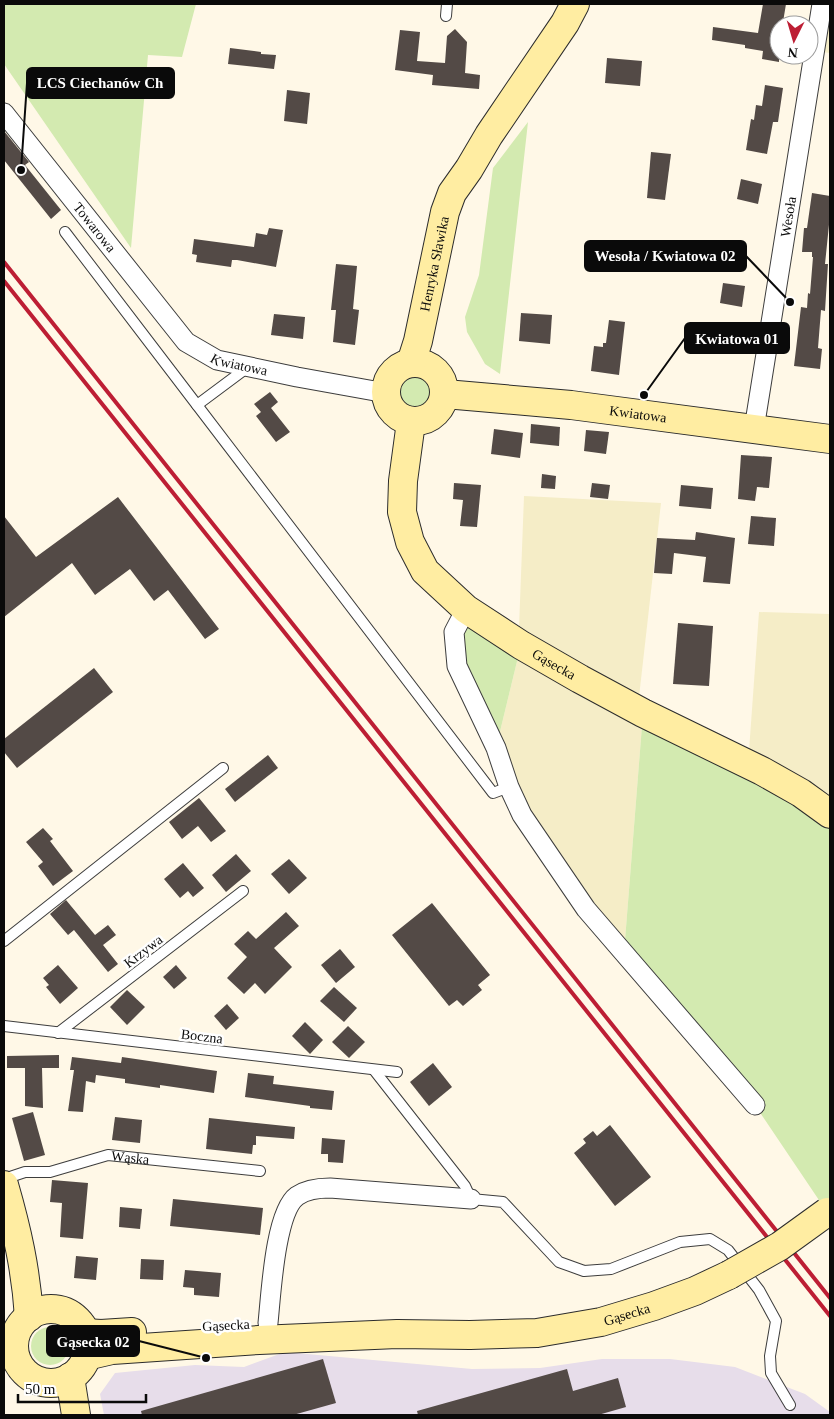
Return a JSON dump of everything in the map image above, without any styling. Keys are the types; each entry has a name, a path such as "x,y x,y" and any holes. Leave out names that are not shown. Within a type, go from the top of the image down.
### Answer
{"main road":[{"name":"Henryka Sławika","path":"420,365 418,341 445,212 452,193 565,23 574,4"},
{"path":"420,365 440,376 444,384 445,394 440,408 435,414 428,419 411,422 396,415 390,409 386,393 387,384 396,370 403,366 420,365"},
{"name":"Kwiatowa","path":"445,394 570,404 830,439"},
{"name":"Gąsecka","path":"411,422 403,481 402,512 410,542 425,571 466,609 580,680 762,771 801,793 830,814"},
{"path":"4,1185 19,1237 45,1296 55,1309"},
{"name":"Gąsecka","path":"72,1362 112,1350 264,1331 470,1335 537,1333 601,1322 695,1291 729,1275 780,1246 829,1210"},
{"path":"19,1237 27,1292 14,1341 22,1368 31,1376 41,1381 72,1362"},
{"path":"14,1341 41,1310 55,1309 74,1317 72,1362 64,1415"},
{"path":"72,1362 76,1415"}],"street":[{"name":"Wesoła","path":"754,429 822,4"},
{"name":"Towarowa","path":"4,113 186,342"},
{"name":"Kwiatowa","path":"186,342 217,360 386,393"},
{"path":"466,609 454,632 457,666 496,748 509,787 522,815 586,909 755,1105"},
{"path":"264,1331 281,1226 288,1205 297,1196 313,1189 330,1188 470,1200"}],"lane":[{"path":"446,4 446,16"},
{"path":"65,232 493,794 509,787"},
{"path":"197,405 248,367"},
{"path":"4,941 223,768"},
{"name":"Krzywa","path":"58,1033 243,891"},
{"name":"Boczna","path":"4,1026 397,1072"},
{"path":"374,1070 465,1186 470,1200 503,1202 559,1262 584,1271 610,1269 680,1242 710,1239 728,1250 759,1290 776,1322 770,1356 771,1373 790,1405"},
{"name":"Wąska","path":"4,1180 25,1172 50,1172 108,1155 260,1171"}],"shaded area":[{"path":"830,4 830,53 819,52 819,36"},
{"path":"524,496 661,503 639,697 519,628"},
{"path":"759,612 830,614 830,800 749,751"},
{"path":"521,645 643,713 624,953 536,837 496,748"},
{"path":"285,1352 472,1369 540,1368 602,1359 670,1359 735,1367 805,1394 830,1412 830,1415 104,1415 100,1394 115,1373 195,1365 244,1367"}],"green space":[{"path":"4,4 196,4 182,57 148,55 131,248 4,64"},
{"path":"528,122 500,374 485,364 467,332 465,317 479,275 493,168"},
{"path":"415,375 427,381 433,393 427,405 415,411 403,405 397,393 403,381"},
{"path":"466,609 521,645 496,748 457,666"},
{"path":"643,713 830,814 830,1209 827,1212 755,1105 624,953"},
{"path":"50,1327 63,1333 69,1346 63,1359 50,1365 37,1359 31,1346 37,1333"}],"building":[{"path":"763,4 786,4 784,15 769,15 769,60 762,59 763,51 745,48 745,45 712,40 713,27 758,33"},
{"path":"455,29 467,42 465,73 480,75 479,89 432,85 433,75 395,70 400,30 420,32 417,61 445,63 447,36"},
{"path":"230,48 276,55 274,69 228,64"},
{"path":"607,58 642,61 640,86 605,83"},
{"path":"765,85 783,88 778,122 773,122 767,154 746,150 751,119 754,120 756,105 762,106"},
{"path":"287,90 310,93 307,124 284,121"},
{"path":"4,131 29,162 25,165 61,210 51,219 4,160"},
{"path":"651,152 671,154 665,200 647,198"},
{"path":"741,179 762,184 758,204 737,199"},
{"path":"812,193 830,196 825,264 828,264 825,311 821,310 818,348 822,349 820,369 794,366 801,307 807,308 808,293 810,294 813,257 812,252 802,252 804,228 807,228"},
{"path":"269,228 283,230 276,267 237,260 232,260 231,267 196,262 197,255 192,254 194,239 254,247 256,233 267,235"},
{"path":"336,264 357,266 353,309 359,310 355,345 333,342 336,310 331,310"},
{"path":"723,283 745,286 742,307 720,303"},
{"path":"521,313 552,315 550,344 519,341"},
{"path":"274,314 305,317 303,339 271,335"},
{"path":"609,320 625,322 619,375 591,371 594,346 603,347 603,343 606,343"},
{"path":"270,392 278,402 271,408 290,432 276,442 256,416 261,412 254,404"},
{"path":"531,424 560,427 559,446 530,443"},
{"path":"494,429 523,433 520,458 491,454"},
{"path":"586,430 609,432 606,454 584,451"},
{"path":"741,455 772,457 769,488 757,487 755,501 738,499"},
{"path":"542,474 556,476 555,489 541,488"},
{"path":"454,483 481,485 477,527 460,526 463,500 453,499"},
{"path":"592,483 610,485 608,499 590,497"},
{"path":"681,485 713,488 711,509 679,506"},
{"path":"118,497 219,629 205,639 168,590 154,601 130,569 95,595 72,563 4,617 4,516 36,557"},
{"path":"751,516 776,518 774,546 748,544"},
{"path":"696,532 735,538 730,584 703,582 706,557 674,553 672,574 654,573 657,538 695,540"},
{"path":"678,623 713,626 709,686 673,684"},
{"path":"94,668 113,692 17,768 4,752 4,739"},
{"path":"268,755 278,768 235,802 225,789"},
{"path":"199,798 226,831 211,842 198,826 182,839 169,822"},
{"path":"43,828 53,839 50,841 73,871 53,886 38,866 43,862 26,842"},
{"path":"236,854 251,871 226,892 212,875"},
{"path":"289,859 307,878 289,894 271,874"},
{"path":"183,863 204,888 193,897 188,891 180,898 164,879"},
{"path":"66,900 95,935 108,925 116,935 103,945 118,964 108,972 74,930 68,935 50,914"},
{"path":"432,903 490,975 478,985 482,990 463,1006 457,1000 449,1006 392,935"},
{"path":"286,912 299,926 274,948 292,967 265,994 255,983 244,994 227,978 247,957 234,944 248,931 256,939"},
{"path":"340,949 355,967 336,983 321,965"},
{"path":"58,965 78,988 60,1004 46,987 49,985 43,978"},
{"path":"176,965 187,978 174,989 163,977"},
{"path":"334,987 357,1008 344,1022 320,1001"},
{"path":"127,990 145,1007 127,1025 110,1007"},
{"path":"227,1004 239,1018 226,1030 214,1016"},
{"path":"305,1022 323,1040 310,1054 292,1036"},
{"path":"348,1026 365,1042 349,1058 332,1042"},
{"path":"59,1055 59,1068 42,1068 43,1108 25,1106 25,1068 7,1068 7,1056"},
{"path":"72,1057 121,1063 122,1057 217,1071 214,1093 160,1085 160,1088 125,1083 125,1079 96,1075 95,1083 86,1081 83,1112 68,1111 74,1070 70,1070"},
{"path":"433,1063 452,1087 429,1106 410,1082"},
{"path":"248,1073 274,1076 273,1084 334,1091 332,1110 245,1097"},
{"path":"33,1112 45,1155 24,1161 12,1118"},
{"path":"115,1117 142,1120 140,1143 112,1140"},
{"path":"209,1118 295,1127 294,1139 256,1136 256,1145 253,1145 252,1154 206,1149"},
{"path":"610,1125 651,1177 615,1206 574,1153 586,1143 583,1139 593,1131 597,1136"},
{"path":"322,1138 345,1140 343,1163 328,1162 328,1154 321,1154"},
{"path":"52,1180 88,1183 83,1239 60,1237 62,1203 50,1202"},
{"path":"173,1199 263,1208 260,1235 170,1226"},
{"path":"120,1207 142,1209 140,1229 119,1227"},
{"path":"76,1256 98,1258 96,1280 74,1278"},
{"path":"141,1259 164,1260 163,1280 140,1279"},
{"path":"185,1270 221,1273 219,1297 194,1295 194,1288 183,1287"},
{"path":"323,1359 336,1403 293,1415 142,1415 141,1411"},
{"path":"567,1369 573,1391 618,1378 626,1407 598,1415 418,1415 417,1411"}],"railway":[{"path":"4,262 830,1298"},
{"path":"4,281 830,1316"}],"place":[{"name":"LCS Ciechanów Ch","path":"21,170"},
{"name":"Wesoła / Kwiatowa 02","path":"790,302"},
{"name":"Kwiatowa 01","path":"644,395"},
{"name":"Gąsecka 02","path":"206,1358"}]}
